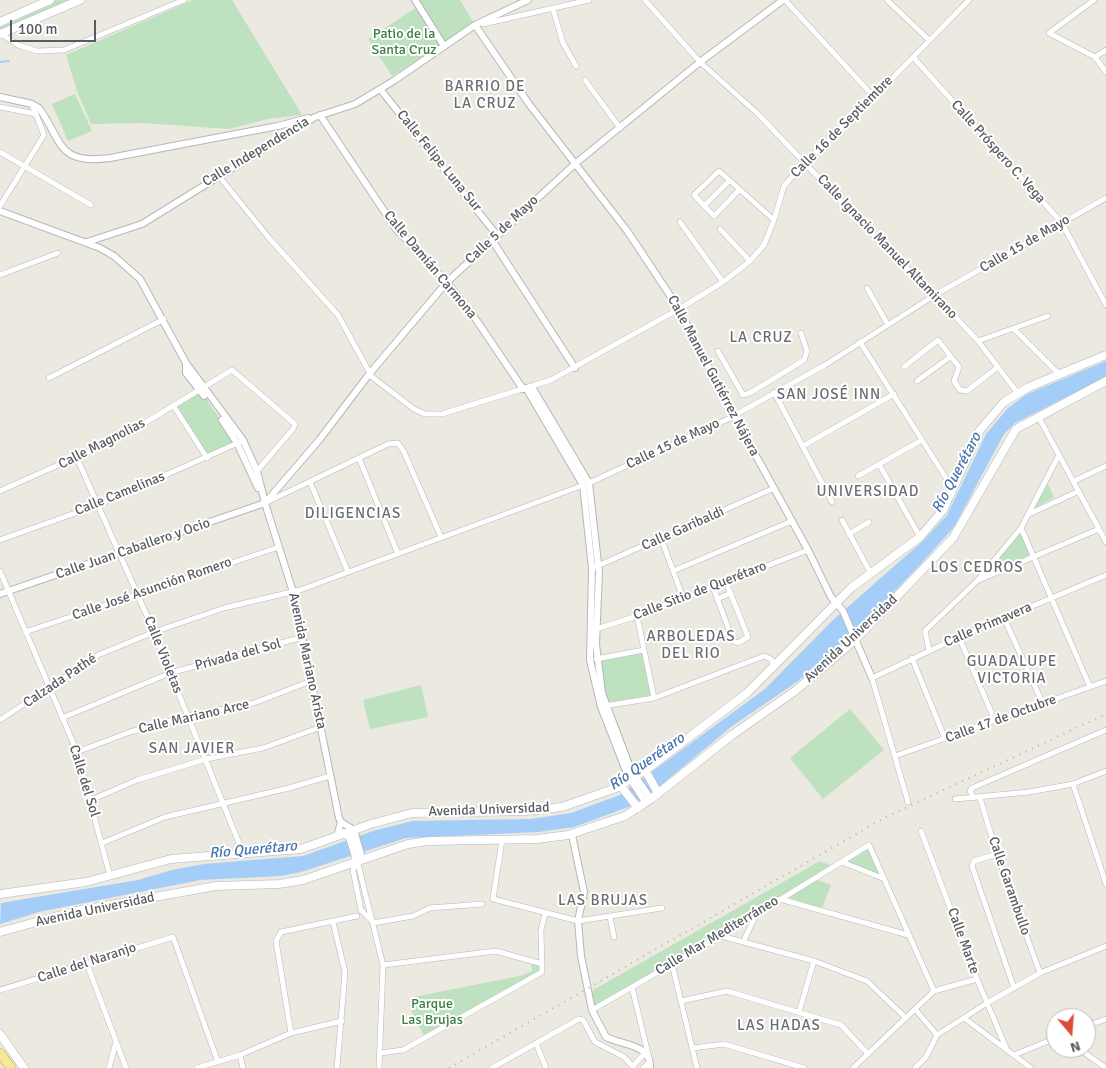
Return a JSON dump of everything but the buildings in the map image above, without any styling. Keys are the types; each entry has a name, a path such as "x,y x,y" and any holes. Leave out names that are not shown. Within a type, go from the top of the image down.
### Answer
{"highway":[{"path":"0,1053 11,1068"}],"main road":[{"path":"0,22 50,0"},
{"path":"0,33 80,0"},
{"name":"Avenida Universidad","path":"0,894 86,882 171,859 301,848 419,812 517,811 562,807 623,788 646,773 747,693 835,604 870,572 901,553 920,537 939,516 980,430 1004,402 1017,392 1106,355"},
{"name":"Avenida Universidad","path":"0,932 76,911 216,886 279,884 303,880 360,855 408,844 428,841 502,840 572,835 608,823 657,792 732,735 796,691 854,637 953,538 965,521 1013,434 1024,424 1038,416 1106,381"},
{"path":"646,773 657,792"},
{"path":"623,788 636,806"},
{"path":"348,835 360,855"},
{"path":"0,1034 24,1068"}],"street":[{"path":"0,33 18,45 37,50 64,50 184,0"},
{"path":"415,0 444,46"},
{"name":"Calle Independencia","path":"87,242 142,224 317,116 355,104 475,25 528,0"},
{"path":"475,25 589,0"},
{"name":"Calle Ignacio Manuel Altamirano","path":"645,0 700,62 757,113 883,245 978,340 1017,392"},
{"path":"784,0 874,97"},
{"name":"Calle 5 de Mayo","path":"264,503 320,439 370,372 447,282 576,163 700,62 784,0"},
{"path":"887,0 929,40"},
{"name":"Calle 16 de Septiembre","path":"218,176 269,238 338,315 370,372 404,403 425,414 442,414 527,388 575,368 680,309 723,282 750,261 764,245 784,186 804,162 874,97 969,0"},
{"path":"1094,0 1049,33 1095,57 1106,72"},
{"path":"553,9 563,43 576,66"},
{"name":"Calle Manuel Gutiérrez Nájera","path":"475,25 529,104 628,232 680,309 734,416 808,550 835,604 843,611 854,637"},
{"path":"1095,57 1106,50"},
{"name":"Calle Próspero C. Vega","path":"913,57 1062,223 1106,305"},
{"path":"585,80 620,128"},
{"name":"Calle Felipe Luna Sur","path":"380,89 494,237 575,368"},
{"path":"0,97 32,104 43,113 62,150 72,155 88,158 110,158 287,124 317,116"},
{"path":"0,206 44,135 32,104"},
{"path":"0,107 36,114"},
{"name":"Calle Damián Carmona","path":"317,116 396,229 447,282 527,388 586,484 595,567 590,660 603,706 633,780 647,799"},
{"path":"0,152 91,205"},
{"path":"739,190 714,216 694,195 719,171 774,220"},
{"path":"704,206 729,181"},
{"name":"Calle 15 de Mayo","path":"293,592 586,484 734,416 797,380 935,295 1106,198"},
{"path":"0,211 87,242 114,256 140,279 201,388 240,442 257,471 264,503"},
{"path":"680,222 723,282"},
{"path":"720,229 750,261"},
{"path":"0,275 58,253"},
{"path":"868,288 888,325"},
{"path":"978,340 1048,316"},
{"path":"48,378 164,319"},
{"path":"1014,329 1059,374"},
{"path":"718,351 742,395 750,393 804,360 807,355 801,333"},
{"path":"904,367 938,340 960,370 954,381 963,391 998,367"},
{"path":"860,342 953,489"},
{"path":"917,381 950,357"},
{"name":"Calle Magnolias","path":"0,491 126,435 230,370 234,370 295,424 293,429 257,471"},
{"path":"790,370 797,380"},
{"path":"774,392 832,502"},
{"path":"803,446 894,394"},
{"path":"173,405 207,458"},
{"path":"1038,416 1106,542"},
{"path":"858,476 922,440"},
{"path":"240,442 264,503"},
{"name":"Calle Camelinas","path":"0,540 98,505 240,442"},
{"path":"264,503 388,444 398,443 404,452 441,537"},
{"path":"929,650 925,631 976,581 1021,528 1059,455"},
{"name":"Calle Violetas","path":"77,458 154,632 243,853"},
{"path":"359,458 398,554"},
{"path":"879,464 920,537"},
{"path":"1074,481 1106,466"},
{"path":"310,482 348,572"},
{"name":"Calle Garibaldi","path":"595,567 774,488"},
{"path":"1029,514 1079,491"},
{"name":"Avenida Mariano Arista","path":"264,503 293,592 330,776 341,822 348,835"},
{"name":"Calle Juan Caballero y Ocio","path":"0,594 264,503"},
{"path":"842,520 870,572"},
{"path":"673,571 792,521"},
{"path":"849,534 869,522"},
{"path":"1021,528 1053,597 1090,687"},
{"path":"976,581 1099,529"},
{"path":"661,538 682,596"},
{"name":"Calle José Asunción Romero","path":"25,632 279,547"},
{"name":"Calle Sitio de Querétaro","path":"593,629 637,616 682,596 713,587 808,550"},
{"name":"Calle del Sol","path":"0,570 77,752 110,876"},
{"name":"Calle Primavera","path":"872,678 958,637 1106,575"},
{"path":"713,587 732,641 738,643 746,640 748,637 726,582"},
{"name":"Calzada Pathé","path":"0,720 88,660 154,632 224,608 293,592"},
{"path":"717,599 731,593"},
{"path":"637,616 654,698"},
{"path":"1004,618 1042,704"},
{"name":"Calle Damián Carmona","path":"593,629 603,706"},
{"name":"Privada del Sol","path":"62,718 170,673 303,637"},
{"path":"854,637 872,678 908,802"},
{"path":"958,637 995,721"},
{"path":"596,659 644,650"},
{"path":"603,706 654,698 764,656 772,659 775,666"},
{"path":"912,658 945,739"},
{"name":"Calle Mariano Arce","path":"77,752 130,732 188,716 254,703 311,681"},
{"name":"Calle 17 de Octubre","path":"895,756 1106,681"},
{"path":"91,800 137,780 206,759 262,748 321,727"},
{"path":"977,798 970,791 972,788 1106,730"},
{"path":"955,799 977,798 1073,784 1106,771"},
{"path":"102,843 165,817 289,788 330,776"},
{"path":"1073,784 1106,884"},
{"name":"Calle Garambullo","path":"977,798 1040,973"},
{"path":"341,822 348,835"},
{"name":"Calle Marte","path":"921,830 977,979 1008,1050"},
{"path":"572,835 584,892 578,921 581,956 592,1010 606,1037 642,1050 650,1065"},
{"path":"502,840 493,899 578,921 662,908"},
{"name":"Calle Mar Mediterráneo","path":"592,1010 721,936 757,912 869,845 882,878 934,991"},
{"path":"997,854 974,861 972,866 1014,988"},
{"path":"360,855 353,870 361,910 373,923"},
{"path":"360,855 383,965 379,1068"},
{"path":"842,862 882,878"},
{"path":"780,899 908,935"},
{"path":"373,923 413,916 430,908 482,904"},
{"path":"742,942 757,912"},
{"path":"380,1053 403,1050 542,972 541,930 545,914"},
{"path":"291,1034 276,941 278,936 281,932 357,916"},
{"path":"610,917 614,937"},
{"path":"333,922 345,972 337,1068"},
{"path":"721,936 814,961 867,981 906,1018"},
{"name":"Calle del Naranjo","path":"0,990 173,937 218,1062"},
{"path":"915,1068 926,1057 937,1035 987,1003 1040,973 1106,946"},
{"path":"383,965 496,951 542,964"},
{"path":"799,1012 814,961"},
{"path":"87,964 126,1068"},
{"path":"672,964 697,1068"},
{"path":"853,1068 934,991 977,979"},
{"path":"632,987 650,1065"},
{"path":"681,1001 727,991 841,1024 868,1054"},
{"path":"914,1009 937,1035"},
{"name":"Calle Marte","path":"964,1018 1031,1068"},
{"path":"492,1068 577,1019 581,1019 595,1042 624,1057 633,1067 645,1053"},
{"path":"197,1068 240,1055 291,1034 342,1021"},
{"path":"109,1068 116,1042"},
{"path":"1014,1055 1046,1042"},
{"path":"536,1043 546,1068"},
{"path":"693,1048 724,1044 804,1068"},
{"path":"240,1055 244,1068"},
{"path":"1092,1058 1106,1068"},
{"path":"643,1068 650,1065"}],"green space":[{"path":"53,0 75,0 0,32 0,23"},
{"path":"193,0 232,0 302,115 268,119 229,129 144,123 91,124 77,91 66,55"},
{"path":"415,0 460,0 475,25 444,46"},
{"name":"Patio de la Santa Cruz","path":"417,7 441,45 392,76 368,39"},
{"path":"75,94 92,131 68,141 52,104"},
{"path":"199,389 237,443 207,458 173,405"},
{"path":"1048,484 1054,497 1033,509"},
{"path":"1021,532 1031,554 980,578"},
{"path":"642,653 651,695 608,703 599,661"},
{"path":"421,685 428,717 370,729 363,700"},
{"path":"850,709 884,750 823,799 790,758"},
{"path":"868,846 881,877 843,862"},
{"path":"820,861 835,867 814,879 831,885 822,908 784,896 592,1010 591,992 595,989"},
{"name":"Parque Las Brujas","path":"531,959 541,961 542,971 424,1035 414,1019 409,1002 413,997 520,976 532,971"}],"water":[{"path":"1106,361 1106,377 1015,423 1004,434 954,527 861,626 798,681 731,727 660,786 631,806 574,827 539,832 406,838 301,872 281,876 200,880 39,912 0,924 1,903 138,880 172,870 204,864 303,856 376,830 413,821 531,819 571,813 620,795 765,689 833,620 924,540 947,515 986,434 1008,408 1027,394"}],"waterway":[{"path":"0,62 9,61"}],"railway":[{"path":"449,1068 886,817 1106,714"}],"district":[{"name":"BARRIO DE LA CRUZ","path":"485,96"},
{"name":"LA CRUZ","path":"761,338"},
{"name":"SAN JOSÉ INN","path":"829,395"},
{"name":"UNIVERSIDAD","path":"868,492"},
{"name":"DILIGENCIAS","path":"353,514"},
{"name":"LOS CEDROS","path":"977,568"},
{"name":"ARBOLEDAS DEL RIO","path":"691,646"},
{"name":"GUADALUPE VICTORIA","path":"1012,670"},
{"name":"SAN JAVIER","path":"192,749"},
{"name":"LAS BRUJAS","path":"603,901"},
{"name":"LAS HADAS","path":"779,1026"}],"water label":[{"name":"Río Querétaro","path":"957,473"},
{"name":"Río Querétaro","path":"647,762"},
{"name":"Río Querétaro","path":"253,850"}]}
